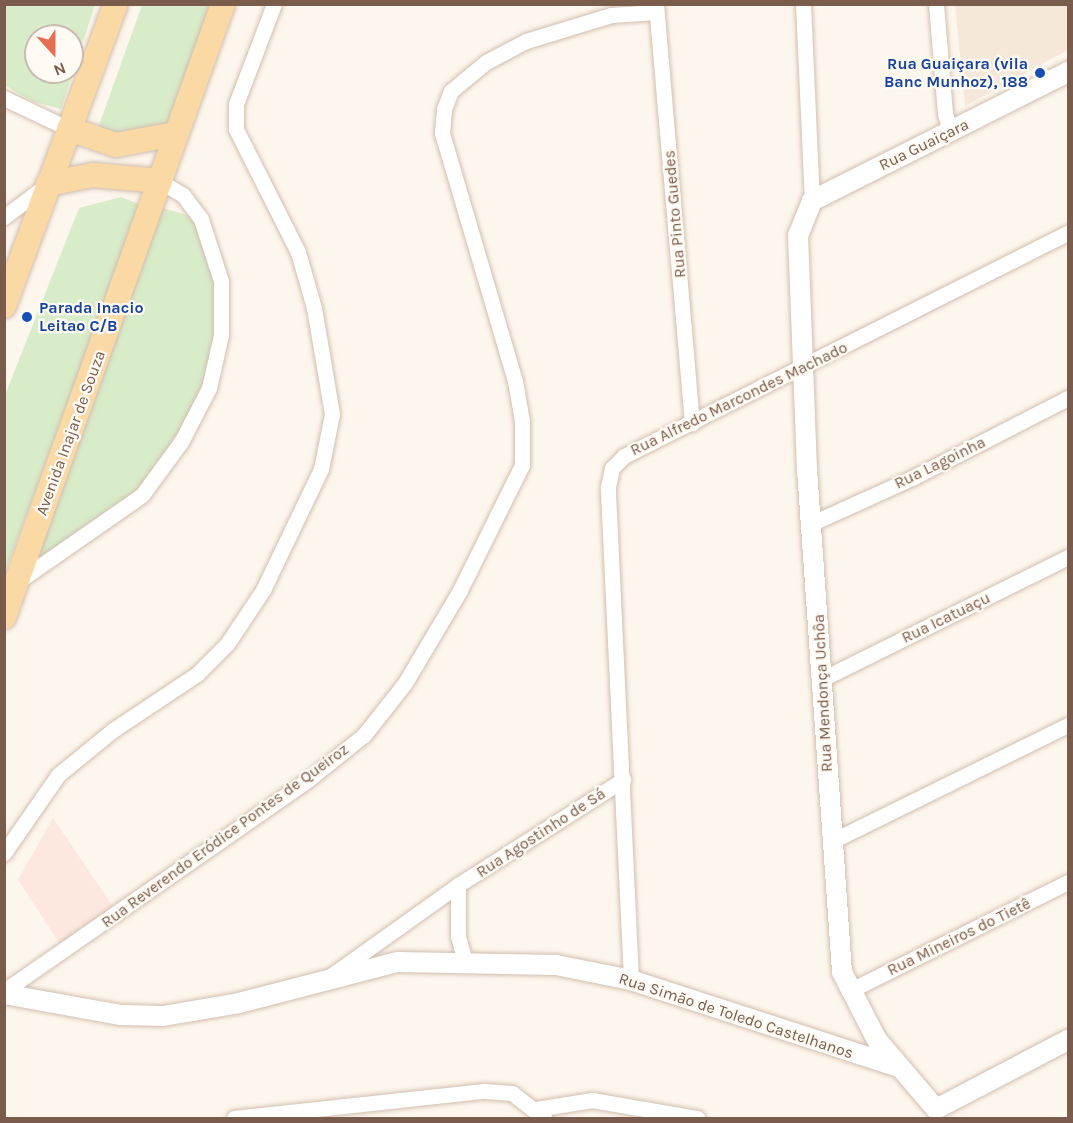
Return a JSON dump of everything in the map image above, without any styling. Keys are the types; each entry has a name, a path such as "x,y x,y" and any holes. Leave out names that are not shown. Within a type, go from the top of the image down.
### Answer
{"main road":[{"path":"4,306 116,4"},
{"name":"Avenida Inajar de Souza","path":"4,617 223,4"},
{"path":"69,129 116,145 175,134"},
{"path":"48,184 93,175 160,181"}],"street":[{"path":"4,853 58,775 113,730 196,674 227,644 263,590 321,469 332,414 322,346 298,252 236,129 236,105 274,4"},
{"path":"802,4 812,201"},
{"path":"936,4 945,113 950,132"},
{"name":"Rua Pinto Guedes","path":"656,8 692,423"},
{"name":"Rua Reverendo Eródice Pontes de Queiroz","path":"4,992 309,779 364,735 405,683 459,592 522,465 522,421 505,337 442,133 447,100 451,91 486,62 526,41 611,15 656,8"},
{"name":"Rua Guaiçara","path":"812,201 1068,72"},
{"path":"4,98 69,129"},
{"path":"17,582 142,495 181,442 209,388 221,335 221,281 201,219 190,202 160,181"},
{"path":"4,217 48,184"},
{"name":"Rua Mendonça Uchôa","path":"812,201 798,235 810,524 839,950 849,991 876,1040 940,1114"},
{"name":"Rua Alfredo Marcondes Machado","path":"631,980 608,487 612,468 624,456 1068,233"},
{"name":"Rua Lagoinha","path":"810,524 914,477 1068,398"},
{"name":"Rua Icatuaçu","path":"822,679 1068,557"},
{"path":"832,841 1068,725"},
{"name":"Rua Agostinho de Sá","path":"324,980 458,885 623,780"},
{"name":"Rua Mineiros do Tietê","path":"849,991 1068,882"},
{"name":"Rua Agostinho de Sá","path":"458,885 457,918 465,962"},
{"name":"Rua Simão de Toledo Castelhanos","path":"4,992 120,1015 162,1016 230,1005 399,963 465,962 556,965 631,980 899,1068"},
{"path":"940,1114 1068,1040"},
{"path":"234,1119 484,1091 512,1093 540,1114 592,1100 697,1119"}],"shaded area":[{"path":"955,5 1068,5 1068,50 965,106"},
{"path":"53,818 114,908 60,944 18,880"}],"green space":[{"path":"4,5 95,5 84,39 84,24 24,24 24,84 69,84 61,109 31,101 5,85"},
{"path":"142,5 220,5 174,129 143,136 97,131"},
{"path":"121,197 142,205 5,572 5,395 79,208"},
{"path":"152,205 201,219 212,246 221,335 194,417 142,495 17,582"}],"place":[{"name":"Rua Guaiçara (vila Banc Munhoz), 188","path":"1040,73"},
{"name":"Parada Inacio Leitao C/B","path":"27,317"}]}
